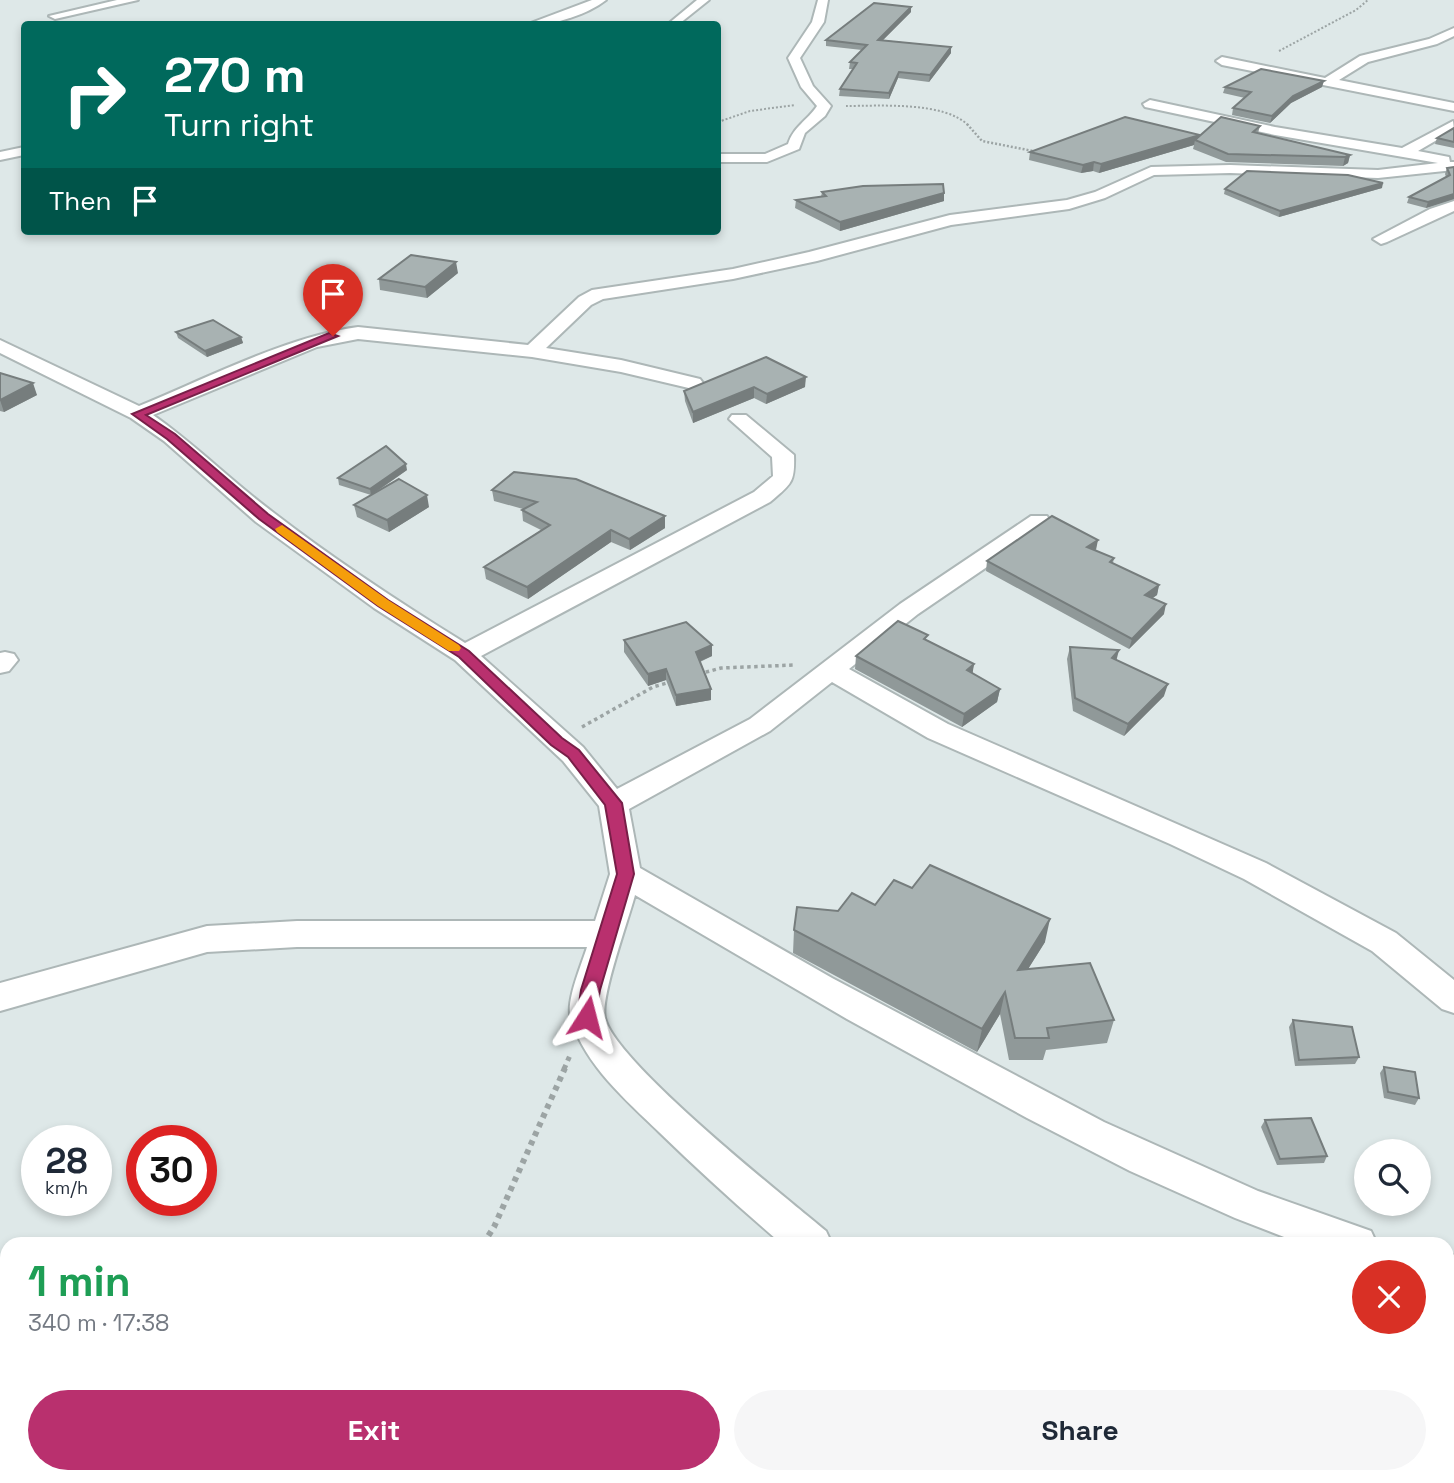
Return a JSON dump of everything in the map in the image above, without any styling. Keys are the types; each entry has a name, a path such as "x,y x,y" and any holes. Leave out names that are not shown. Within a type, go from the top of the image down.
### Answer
{"street":[{"path":"55,16 133,0"},
{"path":"546,21 601,0"},
{"path":"677,21 704,0"},
{"path":"721,158 776,156 794,146 799,131 820,113 824,106 807,87 794,58 804,39 822,18 823,0"},
{"path":"1329,81 1364,59 1433,42 1454,31"},
{"path":"1222,61 1454,107"},
{"path":"1150,104 1275,131 1406,152 1454,164"},
{"path":"1406,152 1453,125"},
{"path":"0,156 21,152"},
{"path":"532,351 585,301 598,293 733,274 811,257 950,220 1069,204 1100,194 1152,171 1230,169 1378,174 1454,164"},
{"path":"1381,239 1454,206"},
{"path":"138,414 333,336 358,333 532,351 621,366 693,383"},
{"path":"0,346 138,414 171,437 264,517 383,603 464,654 573,754 613,803 626,874 590,990 587,1017 603,1049 639,1089 733,1180 803,1237"},
{"path":"464,654 762,497 784,478 783,455 739,419"},
{"path":"613,803 712,753 760,725 909,609 1039,521"},
{"path":"828,674 938,731 1181,835 1255,871 1384,943 1454,999"},
{"path":"626,874 714,928 1076,1128 1291,1224 1334,1237"},
{"path":"0,997 207,939 297,933 608,934"}],"path":[{"path":"1251,67 1356,10 1368,0"},
{"path":"721,121 750,111 786,105 878,106 937,112 965,121 975,137 982,141 1047,154"},
{"path":"687,677 721,668 781,663 804,666 828,674"},
{"path":"557,741 653,687 676,680"},
{"path":"488,1237 587,1017"}],"building":[{"path":"874,3 911,7 878,40 951,47 930,75 899,72 889,93 840,89 857,63 850,62 867,45 826,40"},
{"path":"1261,69 1324,81 1293,96 1272,116 1233,108 1251,92 1225,87"},
{"path":"1125,117 1200,135 1101,164 1094,162 1083,165 1030,152"},
{"path":"1221,117 1260,126 1253,132 1350,155 1228,154 1195,140"},
{"path":"1454,128 1454,142 1437,138"},
{"path":"1454,167 1454,194 1428,202 1409,197 1450,175 1447,168"},
{"path":"1247,171 1348,175 1383,183 1280,211 1225,189"},
{"path":"943,184 944,193 840,222 796,200 826,196 822,192 863,186"},
{"path":"411,255 456,262 425,287 379,279"},
{"path":"213,320 241,337 205,351 176,332"},
{"path":"766,357 806,377 767,394 754,387 693,412 684,391"},
{"path":"0,373 33,383 0,400"},
{"path":"386,446 406,464 370,489 338,478"},
{"path":"514,472 576,479 665,516 629,539 611,530 527,587 484,567 550,525 522,510 537,502 492,490"},
{"path":"399,479 427,495 387,520 354,505"},
{"path":"1052,516 1098,540 1087,547 1114,558 1110,562 1159,585 1145,595 1166,604 1132,639 987,561"},
{"path":"898,621 928,635 924,639 974,664 967,670 1000,689 964,714 856,656"},
{"path":"686,622 712,645 696,652 711,689 676,695 666,669 648,674 624,640"},
{"path":"1070,647 1119,650 1112,658 1168,684 1128,724 1075,698"},
{"path":"930,865 1050,919 1018,970 1090,963 1114,1020 1047,1028 1049,1038 1015,1038 1005,992 982,1029 794,930 797,907 838,911 852,893 875,905 894,880 912,888"},
{"path":"1293,1020 1352,1027 1359,1057 1299,1060"},
{"path":"1384,1067 1415,1072 1419,1098 1388,1092"},
{"path":"1311,1118 1327,1156 1280,1159 1265,1120"}],"slow traffic":[{"path":"282,529 383,603 454,648"}],"route":[{"path":"333,336 138,414 171,437 264,517 383,603 464,654 573,754 613,803 626,874 590,990 587,1017"}]}
